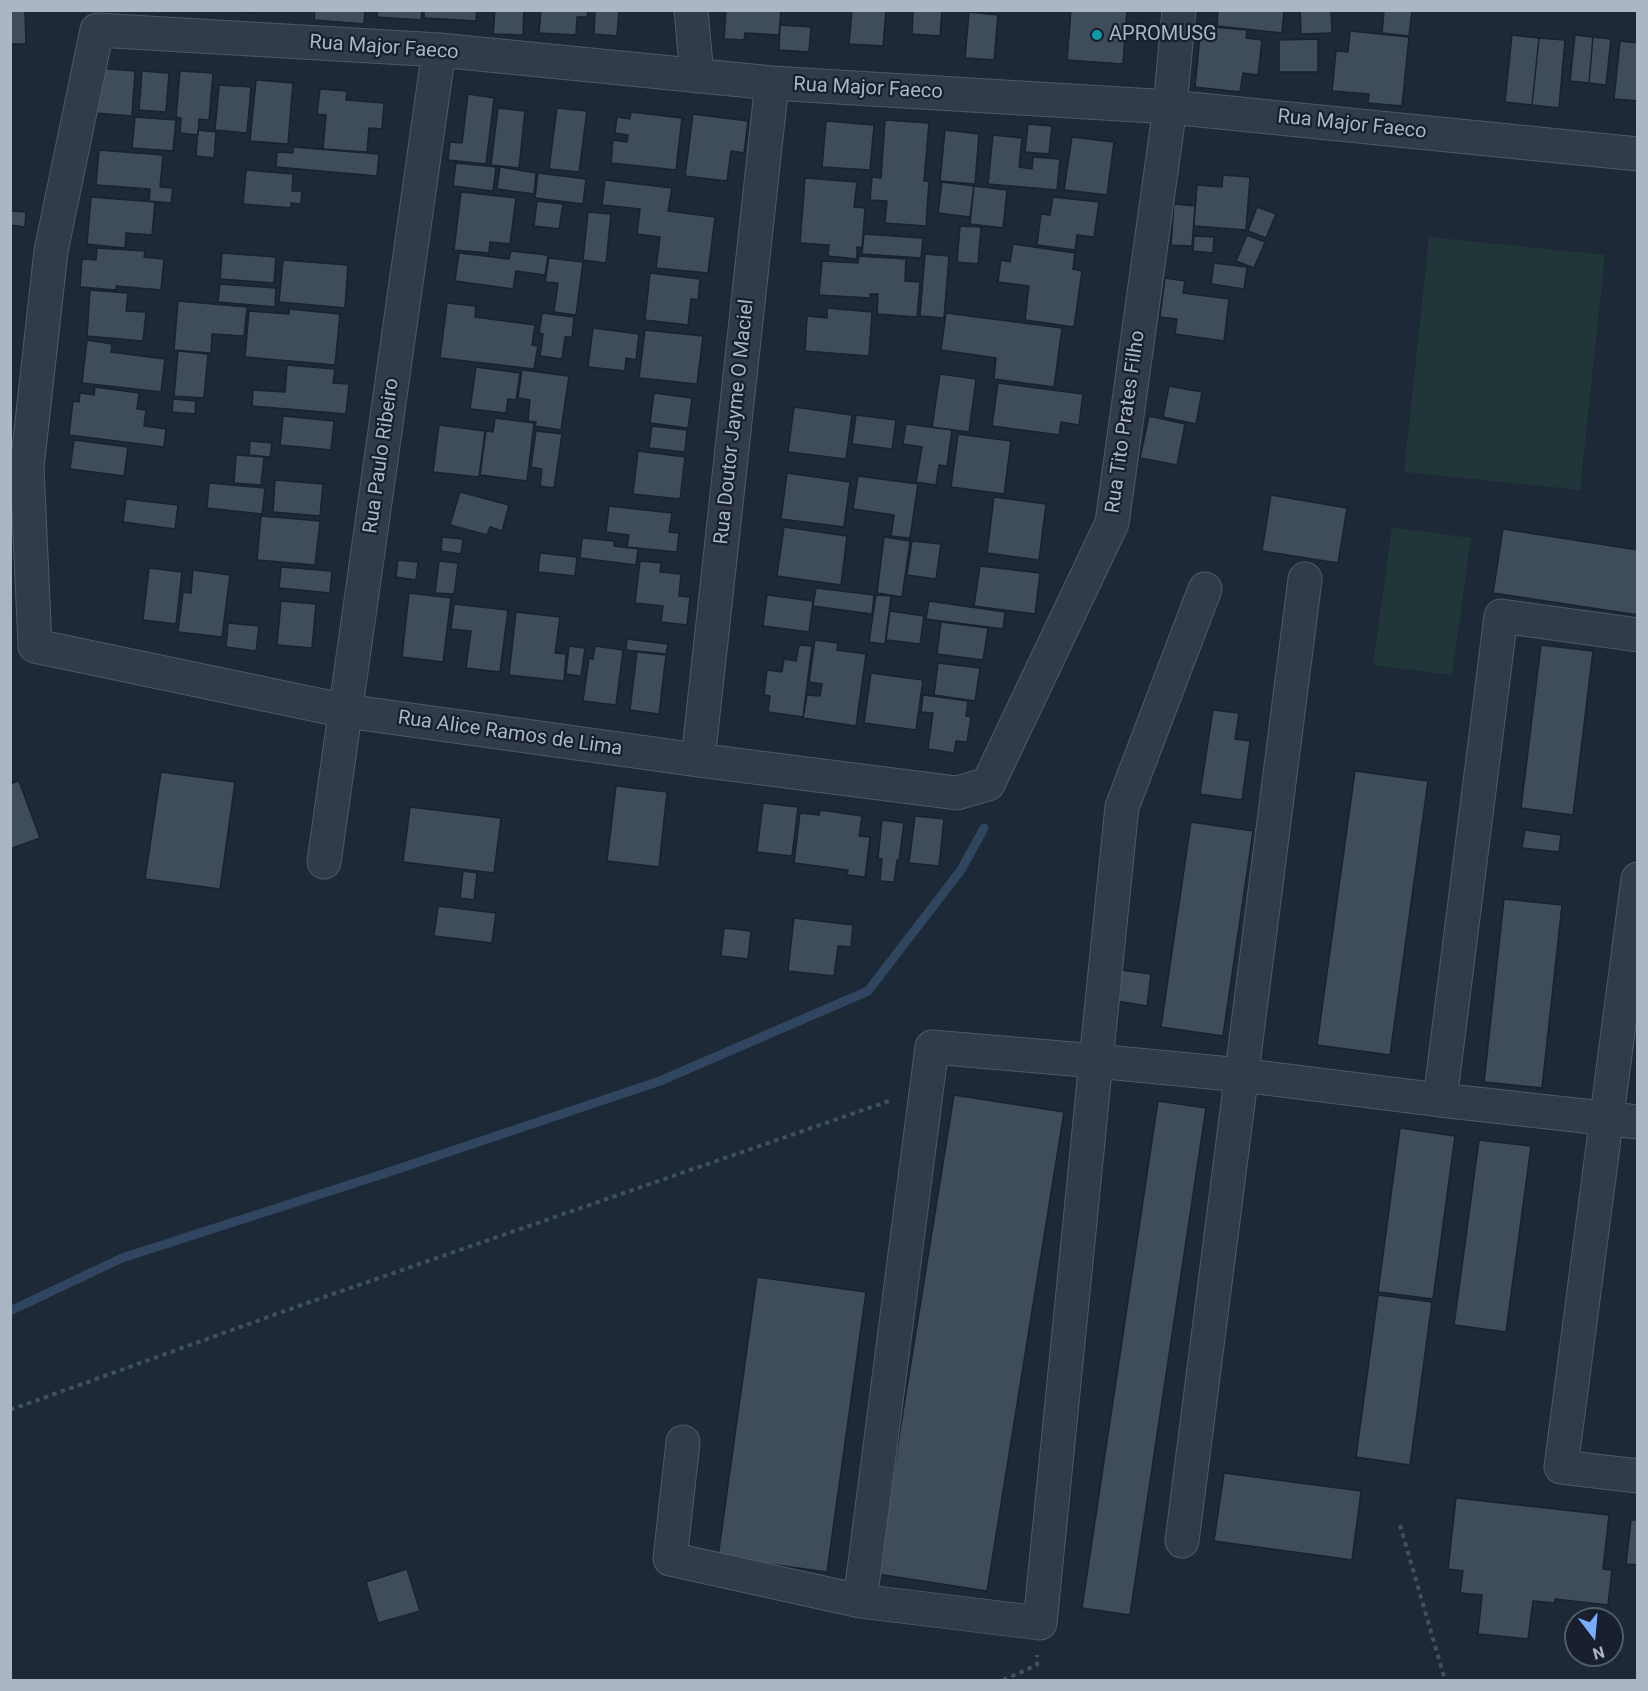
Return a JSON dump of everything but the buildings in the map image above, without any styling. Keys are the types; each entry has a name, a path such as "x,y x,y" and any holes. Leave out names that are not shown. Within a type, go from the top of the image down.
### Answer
{"street":[{"path":"691,10 697,76"},
{"name":"Rua Tito Prates Filho","path":"988,784 1112,523 1170,106 1179,10"},
{"name":"Rua Major Faeco","path":"35,646 27,467 51,250 97,30 439,50 772,83 1170,106 1638,154"},
{"name":"Rua Paulo Ribeiro","path":"324,862 439,50"},
{"name":"Rua Doutor Jayme O Maciel","path":"698,760 772,83"},
{"path":"1182,1541 1305,579"},
{"path":"683,1442 670,1559 860,1601 1040,1623 1122,807 1205,589"},
{"path":"1440,1100 1501,616 1638,635"},
{"name":"Rua Alice Ramos de Lima","path":"35,646 346,711 957,793 988,784"},
{"path":"1638,879 1622,1121 1561,1467 1638,1476"},
{"path":"860,1601 932,1047 1241,1075 1622,1121"}],"path":[{"path":"10,1410 307,1303 890,1100 926,1096"},
{"path":"1400,1525 1444,1680"}],"green space":[{"path":"1429,237 1605,255 1580,490 1404,472"},
{"path":"1392,527 1471,538 1452,675 1373,665"}],"waterway":[{"path":"10,1311 122,1258 660,1081 868,991 961,870 984,828"}],"place":[{"name":"APROMUSG","path":"1097,35"}]}
